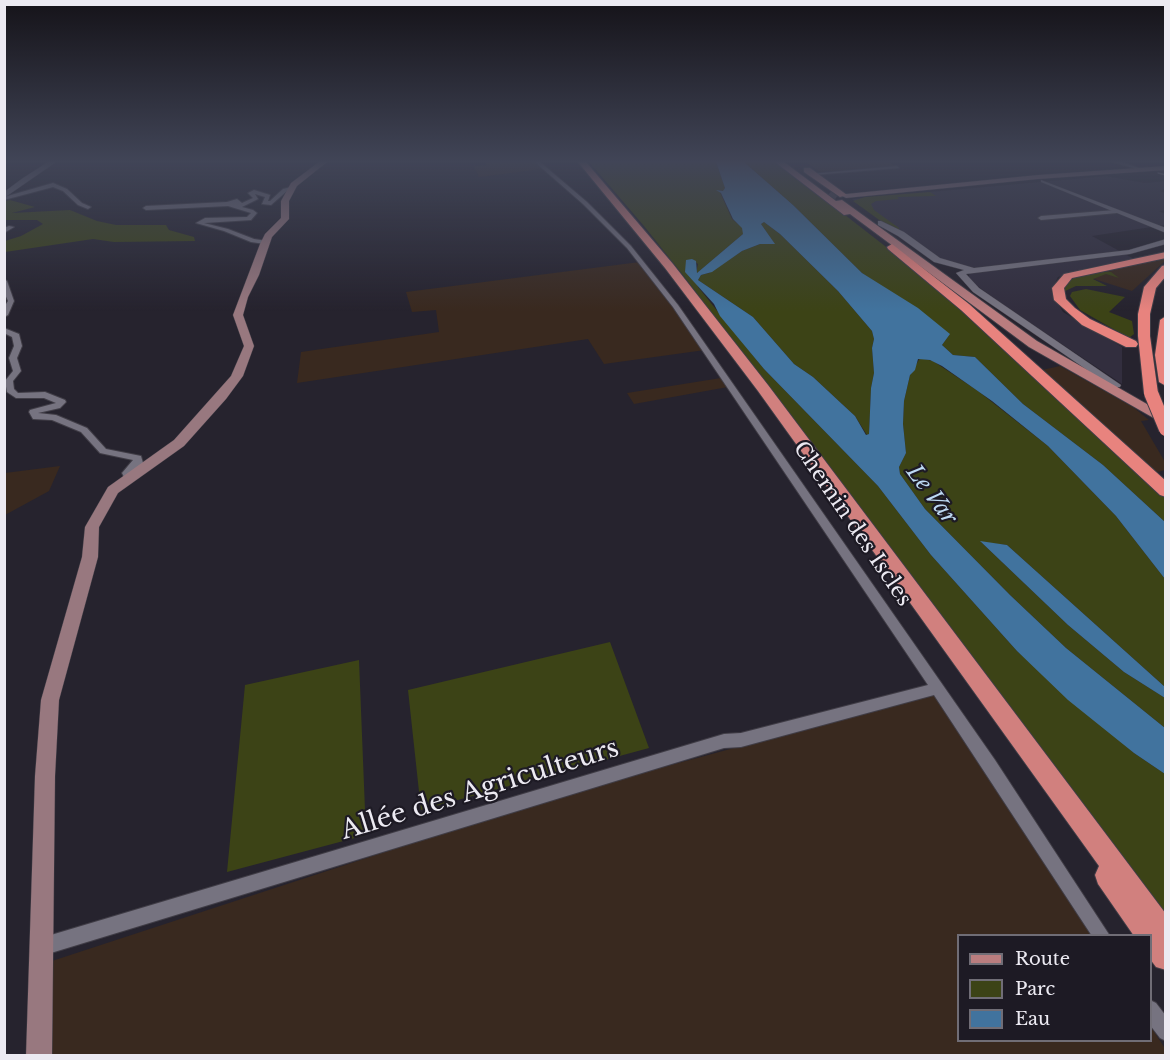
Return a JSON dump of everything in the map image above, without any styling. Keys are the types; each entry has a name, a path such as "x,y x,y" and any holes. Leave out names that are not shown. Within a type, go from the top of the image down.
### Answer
{"highway":[{"path":"615,211 694,310 1149,934"},
{"path":"623,211 669,266 763,388 1166,936"},
{"path":"892,247 965,307 1166,491"},
{"path":"1131,344 1086,322 1071,311 1060,300 1058,288 1068,276 1080,272 1166,255"},
{"path":"1166,268 1150,287 1144,314 1143,336 1151,393 1166,429"},
{"path":"1166,320 1162,355 1166,382"},
{"path":"1152,939 1166,957"}],"main road":[{"path":"39,1056 45,776 50,700 86,571 92,527 113,490 128,477 179,443 237,376 249,346 238,315 243,297 254,275 265,242 285,219 285,211"},
{"path":"854,211 892,247 931,267"},
{"path":"858,211 1033,344 1166,421"},
{"path":"861,211 880,223 931,267 1032,336 1166,412"}],"street":[{"path":"251,211 254,216 244,220 205,220 199,223 226,230 253,241 265,242"},
{"name":"Chemin des Iscles","path":"593,211 629,247 676,306 937,688 1101,934"},
{"path":"1041,218 1115,212 1166,231"},
{"path":"880,223 901,234 937,260 962,270 1119,254 1166,241"},
{"path":"4,231 11,227"},
{"path":"962,270 976,290 1116,385"},
{"path":"4,281 11,301 4,315"},
{"path":"4,330 16,336 18,346 14,357 16,371 9,381 10,390 16,394 45,395 57,398 62,402 57,406 33,412 36,417 53,417 84,429 103,452 138,458 138,463 127,473 128,477"},
{"name":"Allée des Agriculteurs","path":"40,948 724,741 741,740 937,688"},
{"path":"1152,1012 1166,1032"}],"shaded area":[{"path":"870,211 1160,211 1165,214 1165,225 1092,236 1134,259 1087,268 1058,277 1051,291 1063,312 1122,347 1122,384 968,279 970,272 932,254"},
{"path":"1165,257 1165,261 1132,291 1091,278 1113,269"},
{"path":"640,262 705,350 604,364 588,339 297,383 301,352 439,332 436,310 412,312 406,292"},
{"path":"1060,366 1133,407 1149,420 1141,421 1165,462 1165,470 1154,473 1042,370"},
{"path":"721,378 728,387 634,404 627,393"},
{"path":"60,466 49,491 5,515 5,473"},
{"path":"937,693 1091,934 957,934 957,1042 1152,1042 1152,1029 1166,1050 1165,1056 52,1056 52,961 553,797"}],"green space":[{"path":"5,211 74,211 97,221 116,225 166,225 169,230 194,237 195,241 114,242 93,239 5,252 5,241 21,236 43,224 37,220 5,220"},
{"path":"632,211 729,211 732,219 743,228 743,234 696,274 698,264 692,259 698,287 764,369 878,486 931,555 1017,651 1134,753 1165,774 1165,913 686,279"},
{"path":"800,211 841,211 926,278 1165,496 1165,522 1103,465 1023,404 975,357 953,355 942,345 949,335 862,273"},
{"path":"867,211 876,211 899,228 899,231"},
{"path":"764,222 780,234 838,291 872,331 874,373 869,434 867,435 855,416 813,377 794,364 753,317 698,280 701,275 709,273 742,251 760,244 774,243 761,224"},
{"path":"1094,271 1111,272 1119,278 1106,274 1093,279 1107,286 1076,286 1063,292 1063,286 1071,278"},
{"path":"1086,289 1125,297 1109,312 1132,321 1134,334 1129,338 1080,310 1070,296 1072,292"},
{"path":"920,358 933,361 978,391 1048,446 1116,516 1165,579 1165,687 1007,545 981,542 1068,625 1124,672 1165,698 1165,728 1066,648 1010,595 925,509 900,474 899,467 906,453 903,424 904,401 910,375"},
{"path":"610,642 649,748 421,810 408,690"},
{"path":"359,660 366,835 227,872 245,685"}],"water":[{"path":"730,211 800,211 862,273 918,308 950,334 942,345 953,355 975,357 1023,404 1103,465 1165,522 1165,579 1116,516 1048,446 992,401 942,366 930,360 918,359 915,370 910,375 904,401 903,424 906,453 899,467 900,474 925,509 1010,595 1066,648 1165,728 1165,774 1134,753 1068,700 1017,651 931,555 878,486 764,369 720,316 714,304 685,272 686,260 696,261 697,273 743,234 742,228","holes":["764,222 780,234 838,291 872,331 874,339 869,434 866,435 855,416 813,377 794,364 753,317 698,280 701,275 712,272 742,251 760,244 775,244 761,224"]},
{"path":"980,541 1007,545 1165,687 1165,698 1124,672 1068,625"}],"water label":[{"name":"Le Var","path":"931,495"}]}
